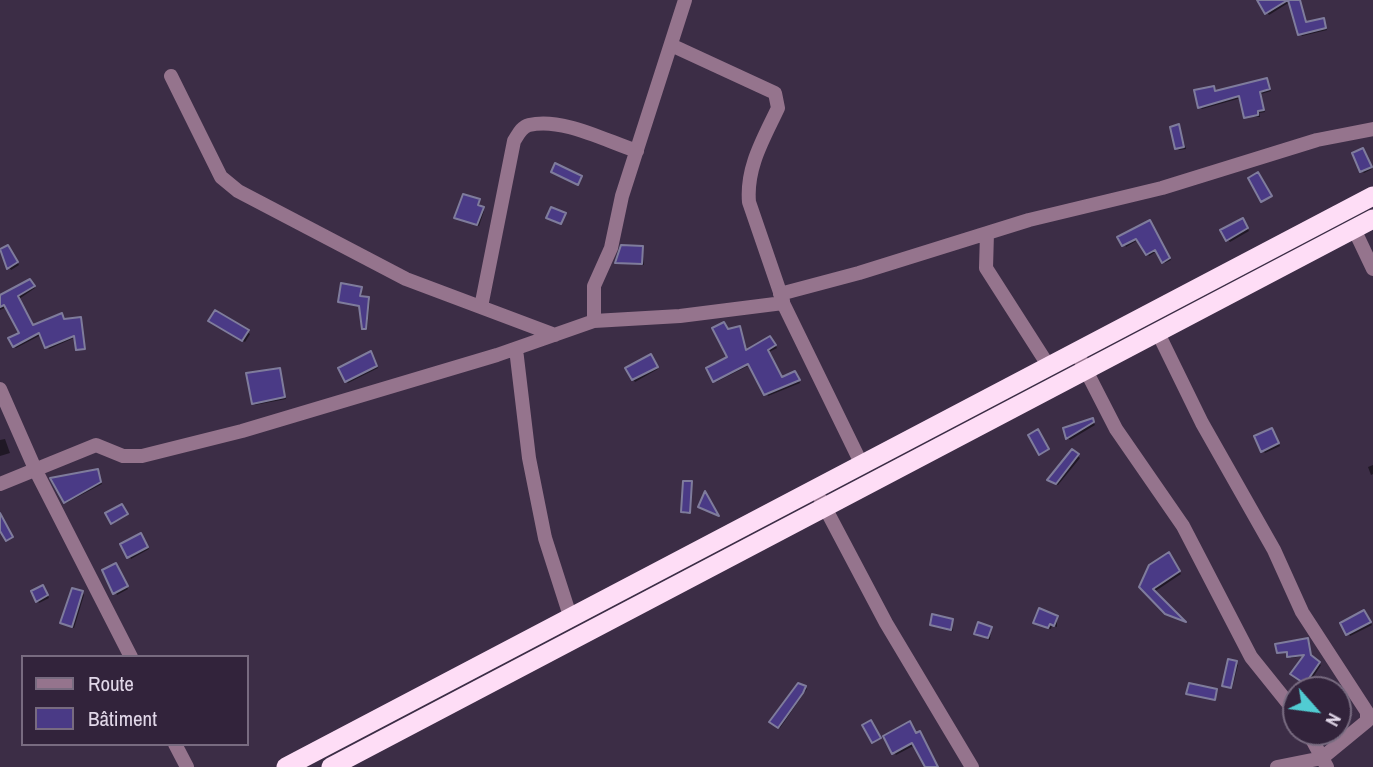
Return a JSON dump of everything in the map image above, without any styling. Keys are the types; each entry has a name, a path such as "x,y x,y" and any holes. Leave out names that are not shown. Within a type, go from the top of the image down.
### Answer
{"highway":[{"path":"331,767 820,498 862,465 1373,196"},
{"path":"286,767 571,619 1087,371 1373,219"}],"street":[{"path":"594,321 594,286 611,248 621,196 685,0"},
{"path":"671,45 775,93 778,98 778,108 750,171 749,202 781,298 862,465"},
{"path":"171,76 220,177 238,191 406,279 555,335"},
{"path":"481,307 514,141 520,130 528,125 560,126 637,151"},
{"path":"0,484 96,445 123,456 142,456 242,431 516,349 594,321 680,316 781,298 988,233 1162,188 1317,140 1373,129"},
{"path":"1354,229 1373,269"},
{"path":"988,233 986,268 1048,365"},
{"path":"1158,333 1202,423 1274,550 1302,612 1370,709 1367,721 1324,762 1277,767"},
{"path":"516,349 528,458 545,538 571,619"},
{"path":"1076,351 1116,429 1183,526 1251,657 1282,696"},
{"path":"0,389 36,471 130,655"},
{"path":"820,498 886,623 972,767"},
{"path":"177,746 187,767"},
{"path":"1315,746 1324,762"}],"building":[{"path":"1257,0 1288,0 1265,14"},
{"path":"1288,0 1300,0 1306,22 1324,18 1326,28 1298,35"},
{"path":"1267,78 1270,89 1260,92 1264,110 1258,111 1258,115 1244,118 1239,96 1198,108 1194,90 1214,86 1215,91"},
{"path":"1179,124 1184,147 1175,149 1170,127"},
{"path":"1363,148 1372,167 1360,172 1352,153"},
{"path":"555,163 582,176 578,185 551,172"},
{"path":"1258,172 1272,196 1261,202 1248,178"},
{"path":"463,194 480,199 478,205 484,207 477,225 454,218"},
{"path":"551,207 566,213 561,224 546,218"},
{"path":"1243,218 1248,228 1226,241 1220,230"},
{"path":"1150,220 1170,258 1162,263 1155,250 1146,255 1136,239 1122,246 1117,237"},
{"path":"8,245 18,262 7,269 0,249"},
{"path":"621,245 643,246 642,264 615,263"},
{"path":"30,279 35,286 18,296 33,325 62,313 64,319 81,317 85,349 76,350 74,336 45,348 39,333 13,347 8,338 19,333 4,305 0,307 0,295"},
{"path":"341,283 362,287 360,296 369,297 366,329 362,329 359,306 338,302"},
{"path":"215,310 249,330 242,341 208,321"},
{"path":"724,322 728,329 740,326 746,350 770,336 776,345 768,350 782,377 795,371 800,380 764,395 748,364 713,382 706,368 727,357 712,328"},
{"path":"371,351 377,366 345,382 338,368"},
{"path":"651,354 658,367 632,380 625,368"},
{"path":"280,368 285,397 252,404 246,373"},
{"path":"1093,418 1094,422 1066,439 1063,428"},
{"path":"1272,428 1279,443 1261,452 1254,436"},
{"path":"1038,429 1049,449 1039,455 1028,435"},
{"path":"1072,449 1079,454 1056,484 1047,480"},
{"path":"98,469 101,482 64,503 50,478"},
{"path":"683,481 692,481 690,513 681,512"},
{"path":"705,491 719,516 698,507"},
{"path":"122,504 128,514 111,524 105,513"},
{"path":"0,513 13,537 6,541 0,531"},
{"path":"141,533 148,547 127,558 120,544"},
{"path":"1169,552 1180,571 1153,589 1186,622 1165,614 1139,587 1149,565"},
{"path":"116,563 128,586 113,594 102,570"},
{"path":"43,585 48,595 36,602 31,591"},
{"path":"72,588 83,591 72,627 60,623"},
{"path":"1039,608 1058,616 1054,626 1050,624 1048,628 1033,623"},
{"path":"1364,610 1371,622 1346,635 1340,623"},
{"path":"932,614 953,619 951,630 930,625"},
{"path":"978,622 992,627 988,638 974,634"},
{"path":"1308,638 1311,655 1320,662 1310,676 1293,676 1290,674 1304,655 1287,657 1287,652 1277,653 1275,644"},
{"path":"1228,659 1237,661 1231,688 1222,686"},
{"path":"798,683 806,686 803,693 778,728 769,722"},
{"path":"1189,683 1217,689 1215,700 1186,694"},
{"path":"871,720 881,738 872,743 862,725"},
{"path":"910,721 916,733 920,731 938,767 925,767 912,743 892,754 883,736"}]}
